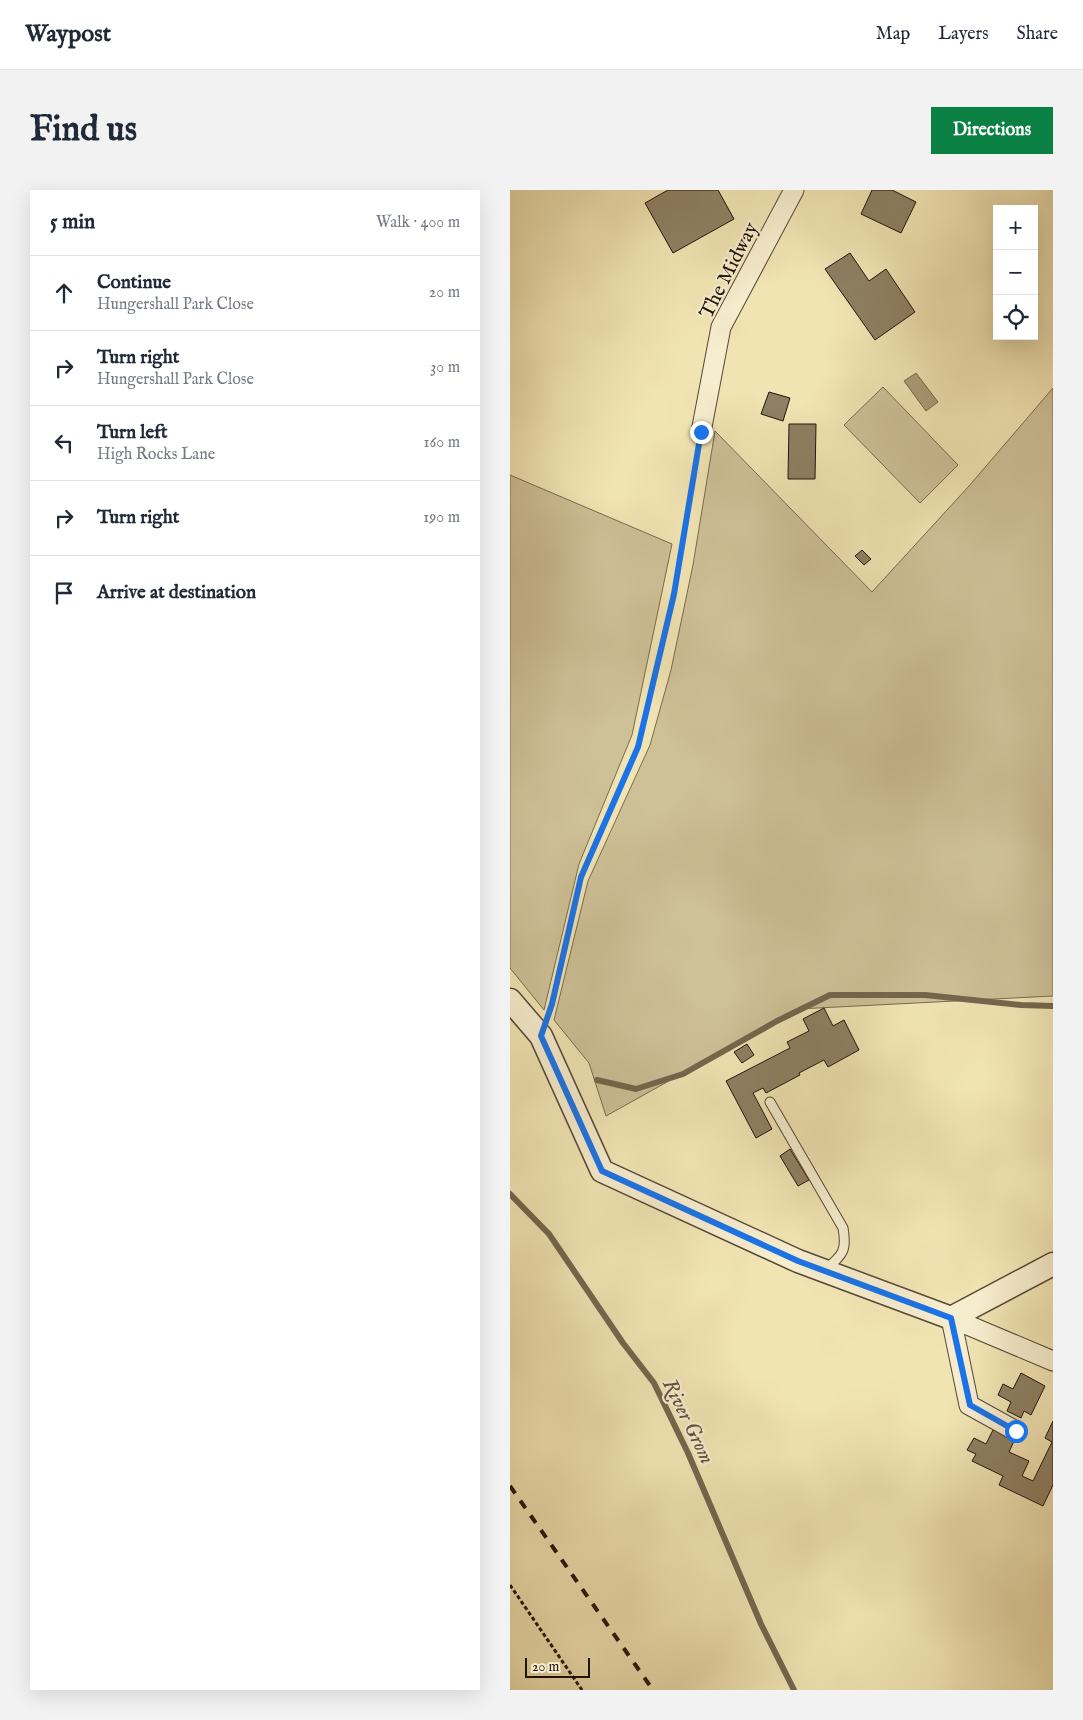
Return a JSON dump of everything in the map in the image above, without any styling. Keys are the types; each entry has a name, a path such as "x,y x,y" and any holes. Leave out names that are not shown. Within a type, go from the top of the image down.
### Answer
{"street":[{"name":"The Midway","path":"701,432 721,327 794,190"},
{"path":"510,1000 541,1036 602,1171 798,1261 951,1318 1053,1361"},
{"path":"951,1318 1053,1264"},
{"path":"951,1318 970,1405 1016,1431"}],"lane":[{"path":"770,1102 843,1228 846,1244 840,1256 824,1270"}],"path":[{"path":"541,1036 552,1004 581,877 638,747 674,594 701,432"},
{"path":"510,1585 582,1690"}],"shaded area":[{"path":"916,373 938,402 926,411 904,381"},
{"path":"883,387 958,465 920,503 844,425"},
{"path":"1053,388 1053,996 798,1009 606,1116 589,1063 554,1020 588,881 650,745 671,670 693,565 715,431 872,592 969,486"},
{"path":"510,475 672,544 632,735 579,864 544,1010 510,968"}],"building":[{"path":"668,190 718,190 734,219 673,253 645,203"},
{"path":"872,190 892,190 916,202 901,233 861,214"},
{"path":"850,253 869,281 886,269 915,312 875,340 825,269"},
{"path":"769,392 790,398 783,421 761,414"},
{"path":"789,424 816,424 815,479 788,479"},
{"path":"862,550 871,559 864,565 855,556"},
{"path":"824,1008 833,1026 844,1020 859,1050 828,1067 824,1060 766,1093 763,1088 753,1093 772,1129 756,1138 726,1081 790,1048 787,1042 809,1031 803,1019"},
{"path":"747,1044 754,1055 742,1063 734,1052"},
{"path":"790,1149 809,1180 798,1186 780,1156"},
{"path":"1021,1373 1045,1386 1031,1415 1024,1411 1021,1418 1007,1411 1011,1402 998,1395 1003,1384 1013,1389"},
{"path":"1053,1421 1053,1485 1043,1506 999,1485 1003,1476 972,1461 976,1454 967,1450 974,1438 986,1444 994,1428 1015,1439 1009,1452 1029,1461 1022,1476 1033,1481 1052,1442 1045,1438"}],"waterway":[{"path":"597,1080 636,1089 683,1074 777,1021 830,995 925,995 1021,1005 1053,1006"},
{"name":"River Grom","path":"510,1194 549,1234 623,1343 654,1383 688,1453 761,1624 794,1690"}],"railway":[{"path":"510,1486 653,1690"}],"route":[{"path":"701,432 674,594 638,747 581,877 552,1004 541,1036 602,1171 798,1261 951,1318 970,1405 1016,1431"}]}
